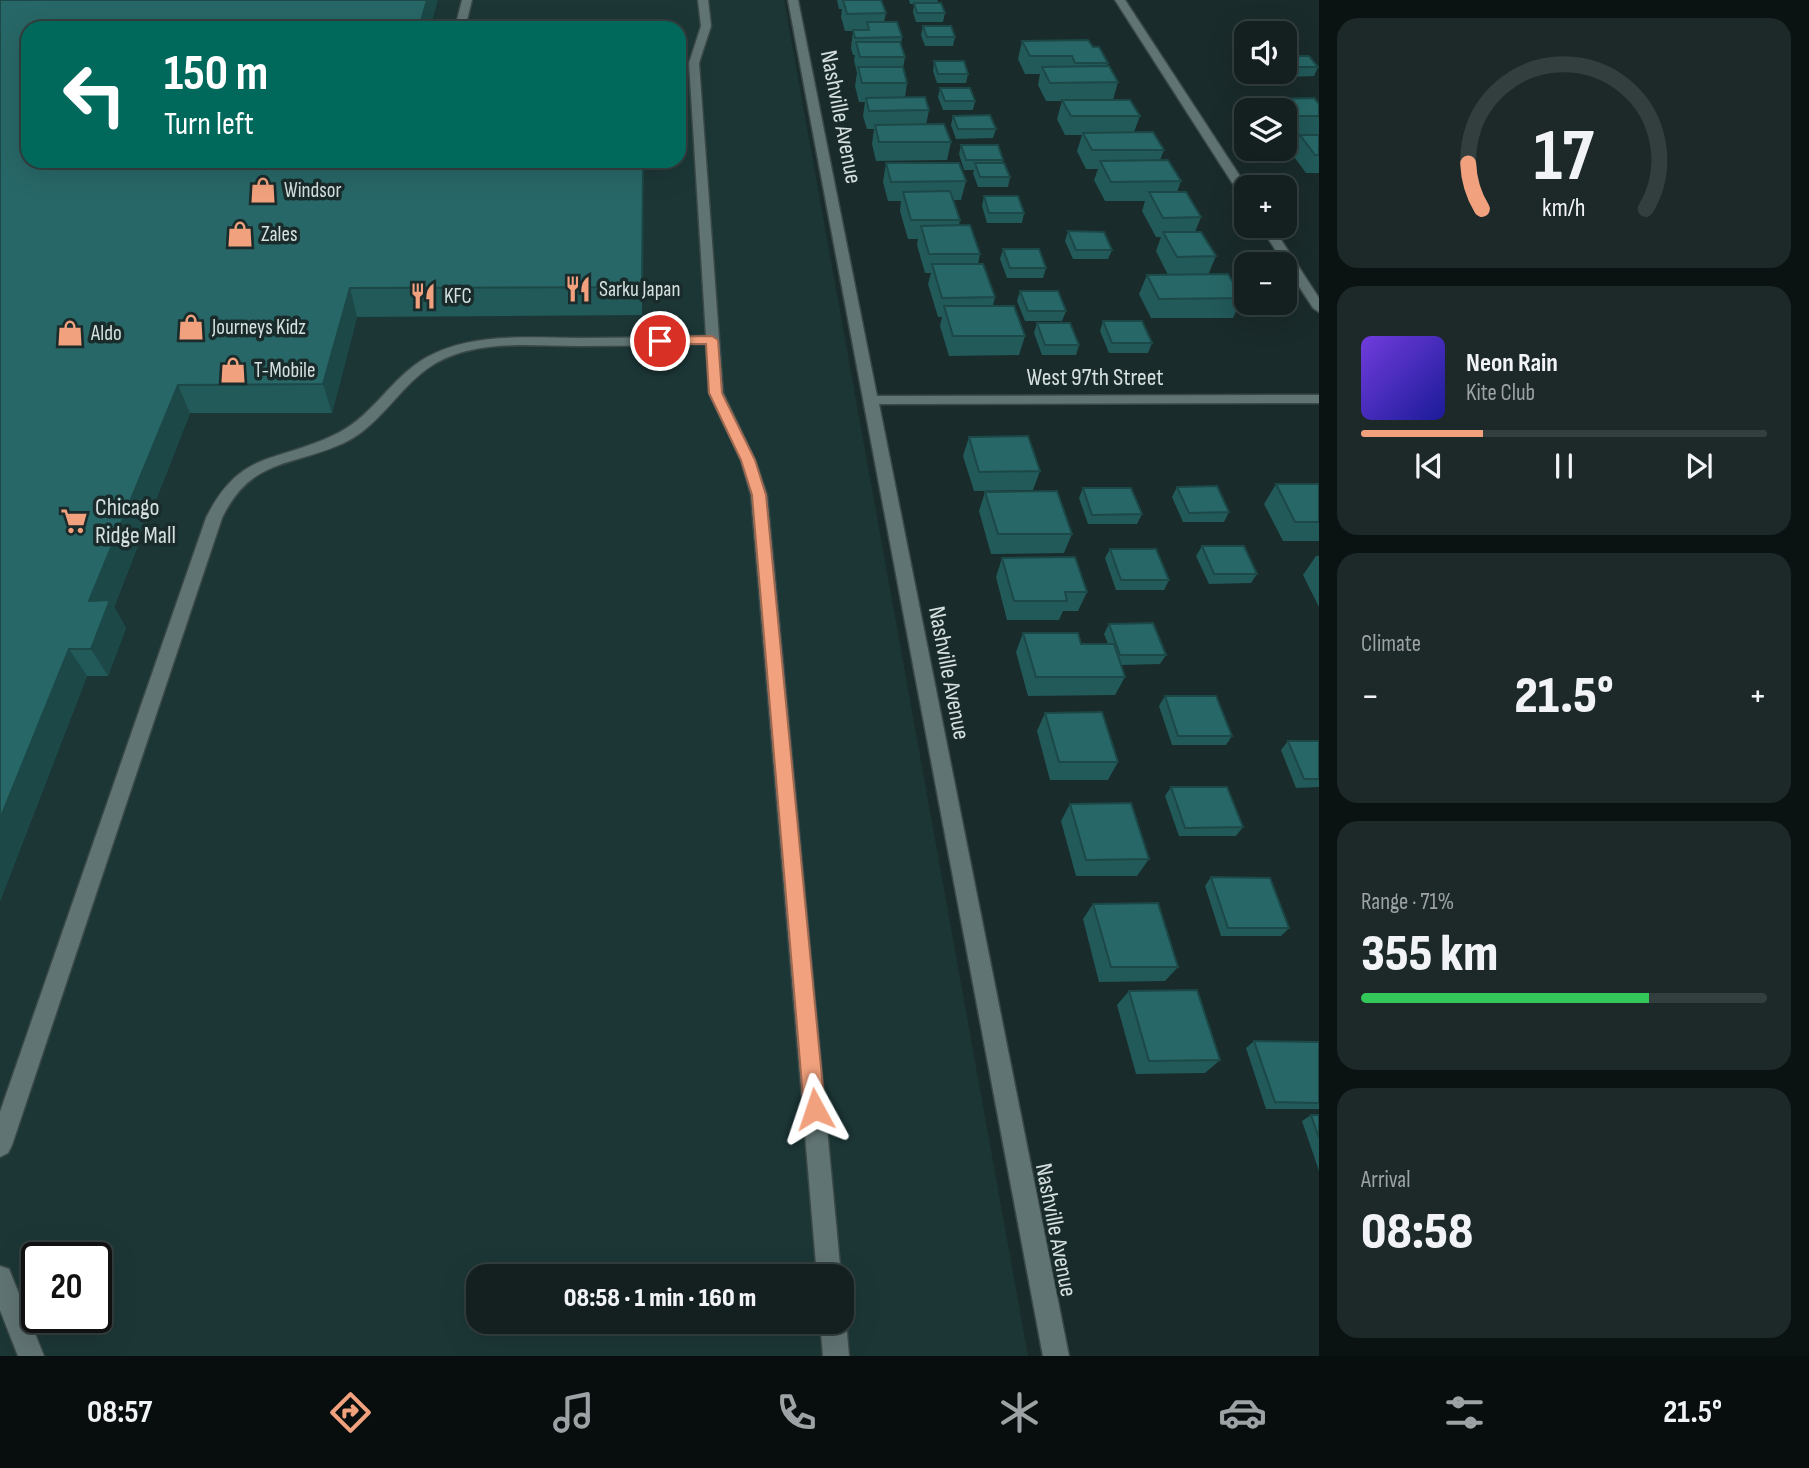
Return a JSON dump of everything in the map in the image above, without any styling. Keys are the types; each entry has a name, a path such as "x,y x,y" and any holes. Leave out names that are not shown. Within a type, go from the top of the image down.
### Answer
{"street":[{"path":"462,21 467,0"},
{"path":"704,0 706,26 694,63 692,89 716,393 748,460 759,495 765,536 828,1264"},
{"name":"Nashville Avenue","path":"793,0 1056,1356"},
{"path":"1120,0 1234,176"},
{"path":"1274,238 1319,308"},
{"path":"0,1145 214,518 231,487 265,462 338,439 360,427 414,373 430,361 452,351 505,342 712,340"},
{"name":"West 97th Street","path":"871,400 1319,399"},
{"path":"0,1278 31,1356"},
{"path":"834,1334 836,1356"}],"shaded area":[{"name":"Chicago Ridge Mall","path":"0,0 784,0 1028,1356 0,1356"}],"building":[{"name":"Chicago Ridge Mall","path":"0,0 427,0 421,21 21,21 21,168 643,168 642,287 350,288 323,384 178,385 89,601 110,600 91,649 69,649 0,819"},
{"path":"843,0 881,0 886,13 847,14"},
{"path":"914,3 941,3 945,13 917,13"},
{"path":"867,22 897,22 902,37 855,38 853,30 869,30"},
{"path":"923,26 951,26 955,37 927,37"},
{"path":"1088,40 1093,47 1099,47 1108,63 1075,63 1072,56 1030,56 1022,41"},
{"path":"856,42 900,42 905,57 860,57"},
{"path":"1297,56 1309,56 1318,67 1297,67"},
{"path":"934,61 964,61 968,74 938,74"},
{"path":"1109,66 1118,82 1050,83 1042,67"},
{"path":"858,67 903,67 907,83 862,83"},
{"path":"940,88 970,88 975,101 945,101"},
{"path":"925,97 929,110 869,111 866,98"},
{"path":"1297,98 1314,98 1319,104 1319,116 1297,116"},
{"path":"1062,100 1130,100 1140,116 1071,116"},
{"path":"990,115 996,129 958,129 953,116"},
{"path":"944,124 951,142 879,142 875,125"},
{"path":"1153,132 1164,150 1092,150 1083,133"},
{"path":"1300,135 1319,135 1319,155 1315,155"},
{"path":"961,145 998,145 1003,160 966,160"},
{"path":"1168,160 1181,181 1111,182 1100,161"},
{"path":"886,163 959,163 966,181 891,182"},
{"path":"975,163 1004,163 1010,177 980,177"},
{"path":"950,191 960,220 911,220 903,192"},
{"path":"1149,192 1186,192 1201,217 1163,218"},
{"path":"984,196 1018,196 1024,213 989,213"},
{"path":"970,225 980,254 929,254 921,226"},
{"path":"1068,231 1104,232 1112,250 1076,250"},
{"path":"1163,232 1201,232 1216,256 1177,257"},
{"path":"1003,249 1039,249 1046,268 1010,268"},
{"path":"932,264 983,264 995,297 942,298"},
{"path":"1228,274 1234,284 1234,298 1159,299 1147,275"},
{"path":"1020,291 1058,291 1066,311 1028,311"},
{"path":"944,306 1014,306 1025,336 953,336"},
{"path":"1103,321 1142,321 1152,343 1112,343"},
{"path":"1037,323 1070,323 1079,345 1045,345"},
{"path":"1028,436 1040,471 979,472 969,437"},
{"path":"1276,484 1319,484 1319,522 1295,522"},
{"path":"1217,486 1229,512 1189,513 1177,487"},
{"path":"1083,488 1131,488 1142,514 1092,515"},
{"path":"1057,491 1072,534 998,534 985,492"},
{"path":"1202,546 1244,546 1257,574 1214,574"},
{"path":"1110,549 1156,549 1169,580 1121,580"},
{"path":"1075,557 1087,592 1065,592 1067,601 1014,601 1002,558"},
{"path":"1153,623 1166,655 1120,655 1109,624"},
{"path":"1023,633 1078,633 1081,644 1114,644 1125,677 1036,677"},
{"path":"1165,696 1216,696 1232,736 1178,736"},
{"path":"1102,712 1118,762 1059,762 1045,713"},
{"path":"1288,741 1319,741 1319,779 1304,779"},
{"path":"1171,787 1227,787 1243,827 1185,828"},
{"path":"1131,803 1149,859 1086,860 1070,804"},
{"path":"1211,877 1270,878 1289,928 1228,928"},
{"path":"1158,903 1178,967 1111,967 1093,904"},
{"path":"1197,990 1220,1060 1149,1061 1129,991"},
{"path":"1254,1041 1319,1042 1319,1103 1275,1102"},
{"path":"1311,1115 1319,1115 1319,1138"}],"place":[{"name":"Windsor","path":"263,190"},
{"name":"Zales","path":"240,234"},
{"name":"Sarku Japan","path":"578,289"},
{"name":"KFC","path":"423,296"},
{"name":"Journeys Kidz","path":"191,327"},
{"name":"Aldo","path":"70,333"},
{"name":"T-Mobile","path":"233,370"},
{"name":"Chicago Ridge Mall","path":"74,521"}],"route":[{"path":"660,341 712,340 716,393 748,460 759,495 765,536 815,1109"}]}
